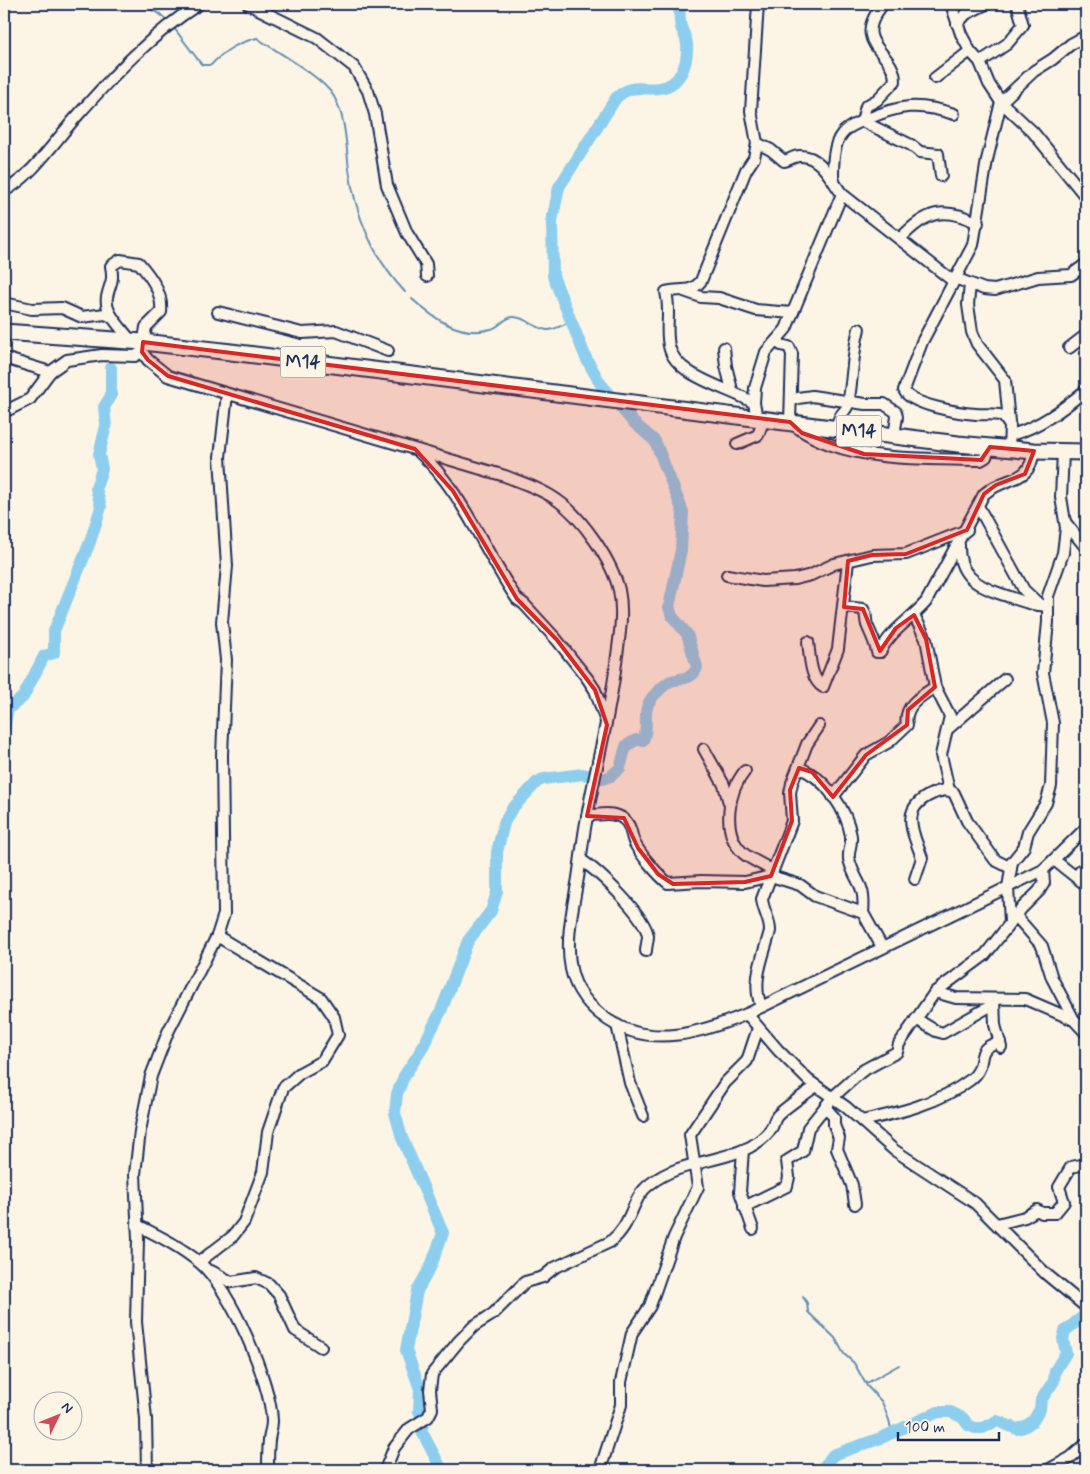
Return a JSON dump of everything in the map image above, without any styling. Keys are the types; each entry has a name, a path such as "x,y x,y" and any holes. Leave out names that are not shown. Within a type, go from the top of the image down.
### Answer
{"highway":[{"name":"M14","path":"4,332 485,383 632,404 990,447 1010,442 1034,451 1086,452"}],"street":[{"path":"4,191 39,160 130,60 174,20 198,4"},
{"path":"248,4 317,38 354,67 368,90 375,114 387,185 407,233 426,264 427,276"},
{"path":"754,403 732,390 691,373 679,363 670,349 668,322 670,312 666,292 684,291 694,288 701,281 746,170 754,158 757,143 752,110 758,4"},
{"path":"862,121 866,106 877,100 895,81 892,69 871,36 872,20 883,4"},
{"path":"951,4 957,24 970,51 980,62 989,84 1000,102 1033,132 1086,197"},
{"path":"957,24 966,14 986,4"},
{"path":"980,62 1006,44 1023,25 1018,4"},
{"path":"1009,422 999,414 966,413 940,408 911,398 906,393 906,382 922,342 970,253 978,223 987,160 1000,102 1034,71 1053,59 1071,44 1086,36"},
{"path":"935,78 970,51"},
{"path":"833,178 834,161 841,134 862,121 908,105 929,107 954,114"},
{"path":"862,121 911,145 920,152 938,154 941,176"},
{"path":"757,143 772,150 784,160 796,156 807,157 820,166 833,178 842,194 954,280 995,290 1038,277 1071,275 1086,264"},
{"path":"737,444 758,435 761,418 754,403 755,388 766,352 786,329 842,194"},
{"path":"900,239 918,223 942,212 960,214 978,223"},
{"path":"4,412 30,399 50,372 62,362 74,358 102,354 135,356 139,345 146,327 158,316 162,306 154,284 147,272 139,264 130,260 120,260 111,266 113,282 107,296 107,305 112,316 139,345 148,360 168,376 505,476 545,492 571,511 611,569 621,602 618,645 607,725 587,816 569,936 571,970 576,984 586,1000 617,1026 644,1035 669,1036 700,1031 747,1014 1043,870 1086,828"},
{"path":"970,284 968,305 972,332 977,344 1005,380 1010,442"},
{"path":"684,291 701,297 719,298 756,310 792,313"},
{"path":"4,303 32,309 62,308 82,317 105,314 112,316"},
{"path":"218,312 302,333 336,331 388,351"},
{"path":"837,428 840,415 848,407 853,350 859,329"},
{"path":"1069,348 1086,336"},
{"path":"778,340 781,345 789,347 792,354 790,422 809,436 864,454 981,460 986,457 990,447"},
{"path":"724,348 727,374 732,390"},
{"path":"4,358 50,372"},
{"path":"1010,442 1052,416 1086,390"},
{"path":"147,1470 146,1419 136,1322 137,1225 135,1174 144,1099 174,1015 217,936 224,914 222,755 226,660 222,622 227,566 220,457 227,394"},
{"path":"791,401 805,396 865,404 884,404 893,408 897,417 894,435"},
{"path":"415,449 429,460 449,484 517,599 557,640 595,690 603,708 607,725"},
{"path":"844,608 863,609 878,653 896,628 914,615 936,587 984,494 996,485 1025,474 1032,463 1034,451"},
{"path":"1043,606 1063,553 1066,522 1062,497 1063,452"},
{"path":"978,506 1001,545 1017,580 1024,590 1043,606 1048,622 1043,673 1054,732 1051,786 1046,803 1011,868 1008,888 1013,918 1042,946 1052,978 1074,1020 1086,1033"},
{"path":"1066,522 1086,548"},
{"path":"727,575 763,581 811,575 822,568 872,555 906,554 966,530"},
{"path":"959,544 958,556 963,567 969,577 979,585 988,591 1020,602 1043,606"},
{"path":"808,642 813,672 818,683 823,687 838,649 848,561"},
{"path":"914,615 926,639 935,687 950,716 941,755 949,790"},
{"path":"948,729 1005,679"},
{"path":"833,797 866,755 889,742 892,737 908,725 906,715 908,710 920,697 935,687"},
{"path":"761,1006 757,993 758,978 770,931 770,923 762,906 762,899 792,821 790,790 800,768 807,744 819,726"},
{"path":"704,749 724,784 730,809"},
{"path":"800,768 812,773 833,797 849,828 851,838 849,856 863,888 863,913 882,948"},
{"path":"745,771 734,786 730,809 730,827 734,842 743,853 772,873 800,885 815,896 863,913"},
{"path":"915,879 922,858 911,828 914,809 924,798 937,792 949,790 954,793 964,816 995,860 1011,868"},
{"path":"587,816 614,815 624,818 629,824 638,848 658,874 668,883 702,881 745,882 772,873"},
{"path":"581,860 600,874 627,904 645,928 648,936 646,951"},
{"path":"1054,860 1086,885"},
{"path":"1076,876 1086,865"},
{"path":"744,1207 787,1186 789,1177 787,1161 803,1150 805,1134 833,1097 862,1070 897,1052 899,1044 936,992 985,954 1013,918 1039,891 1044,883 1043,870"},
{"path":"202,1265 233,1236 244,1222 264,1172 268,1132 283,1088 300,1073 322,1061 338,1035 334,1017 321,998 217,936"},
{"path":"936,992 956,998 994,1001 1025,998 1074,1020"},
{"path":"916,1019 943,1033 994,1001"},
{"path":"862,1121 892,1115 922,1104 969,1081 980,1069 984,1048 1001,1044 995,1026 994,1001"},
{"path":"747,1014 758,1028 816,1086 833,1097 894,1150 921,1170 964,1195 997,1224 1046,1274 1086,1307"},
{"path":"617,1026 630,1083 643,1116"},
{"path":"600,1470 621,1405 621,1382 632,1332 653,1299 674,1237 698,1186 693,1164 690,1135 725,1083 747,1061 758,1028"},
{"path":"385,1470 394,1448 412,1426 427,1418 432,1409 430,1390 432,1374 444,1356 474,1326 493,1314 525,1282 544,1277 554,1268 610,1242 622,1230 631,1216 639,1193 658,1178 693,1164 743,1150 764,1137 777,1116 816,1086"},
{"path":"825,1107 834,1117 834,1125 839,1138 837,1149 852,1185 855,1204"},
{"path":"743,1150 739,1183 744,1207 753,1229"},
{"path":"997,1224 1025,1217 1037,1210 1042,1213 1055,1212 1064,1202 1059,1187 1063,1179 1071,1167 1086,1164"},
{"path":"137,1225 175,1245 202,1265 231,1282 256,1278 269,1284 278,1295 295,1330 321,1346"},
{"path":"202,1265 224,1292 246,1334 270,1403 272,1422 268,1446 268,1470"},
{"path":"1048,1470 1070,1458 1086,1444"}],"highlighted area":[{"path":"143,342 790,422 802,433 864,454 981,460 990,447 1034,451 1025,474 996,485 984,494 967,530 906,554 872,555 848,561 844,607 863,609 880,651 896,628 914,615 926,639 935,687 908,710 907,725 866,755 833,797 812,772 799,768 790,790 792,821 771,876 745,882 673,884 658,874 638,848 624,818 587,816 607,725 595,690 557,640 517,599 453,491 415,449 168,376 148,360 142,352"}],"waterway":[{"path":"139,4 160,14 167,21"},
{"path":"442,1470 421,1430 424,1422 419,1411 420,1389 406,1350 417,1291 431,1266 443,1233 402,1138 395,1113 397,1094 404,1076 420,1052 441,1011 468,941 491,911 497,892 497,852 504,823 511,810 537,782 543,779 583,774 603,779 611,776 620,768 626,746 636,740 643,740 646,730 647,709 651,699 669,682 690,676 697,667 687,634 672,616 669,607 681,550 683,512 655,441 633,422 600,383 586,358 553,276 552,221 559,187 616,98 632,89 652,89 666,86 677,79 681,73 686,59 687,45 680,24 679,4"},
{"path":"174,28 202,65 211,65 232,48 257,38 309,72 327,88 333,95 341,112 352,186 367,235 384,265 405,292"},
{"path":"412,299 438,319 469,331 491,329 513,317 549,330 571,322"},
{"path":"4,728 8,709 23,697 44,656 54,653 54,631 90,542 101,507 96,488 102,469 99,454 106,426 104,407 111,396 111,368"},
{"path":"803,1297 807,1303 808,1312 835,1338 844,1354 854,1363 867,1386 882,1402 892,1433"},
{"path":"819,1470 822,1469 833,1455 881,1438 938,1412 951,1412 963,1418 968,1425 975,1428 983,1428 997,1421 1017,1429 1024,1427 1033,1421 1040,1409 1041,1400 1054,1381 1055,1371 1066,1353 1063,1339 1065,1331 1086,1314"},
{"path":"867,1383 899,1365"}]}
